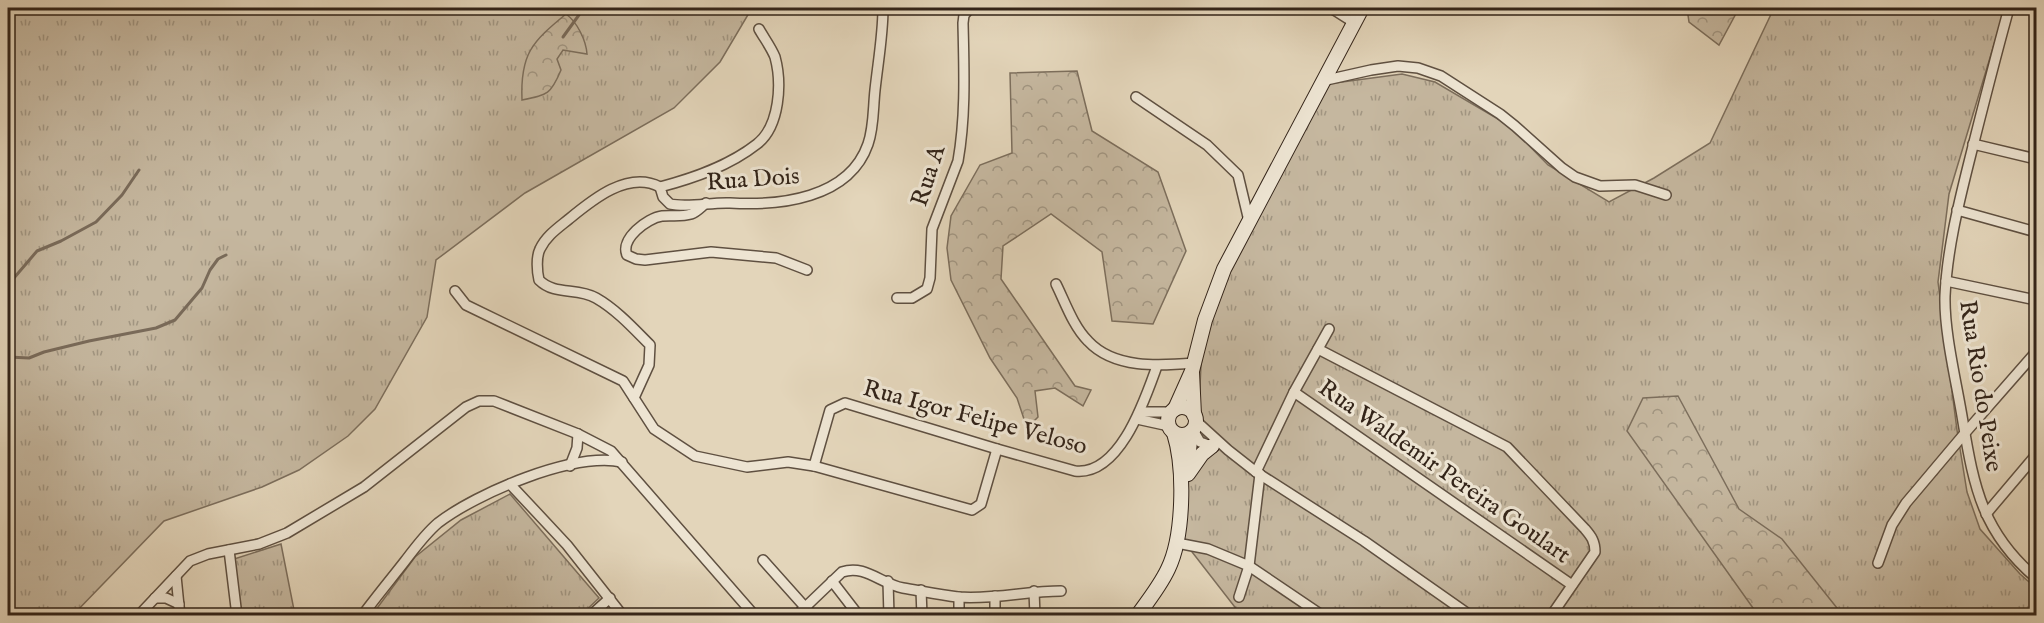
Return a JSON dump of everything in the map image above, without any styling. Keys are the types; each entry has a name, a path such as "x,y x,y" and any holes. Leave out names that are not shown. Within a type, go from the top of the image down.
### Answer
{"street":[{"name":"Rua Dois","path":"660,187 663,197 670,204 675,205 764,203 813,195 841,180 853,170 863,155 871,130 882,43 883,8"},
{"name":"Rua A","path":"897,298 912,298 927,289 930,278 932,229 960,150 964,93 963,23 964,15 970,8"},
{"path":"1331,8 1353,22"},
{"path":"1184,483 1172,420 1193,367 1205,320 1224,269 1362,8"},
{"name":"Rua Rio do Peixe","path":"2009,8 1958,210 1950,250 1945,298 1965,433 1977,492 1986,514 2007,549 2033,575"},
{"path":"634,398 649,365 650,345 596,298 579,291 558,291 546,287 539,280 538,253 546,238 609,190 626,184 641,183 653,183 660,187 704,174 756,144 762,138 774,115 778,80 774,56 759,29"},
{"path":"1322,81 1398,66 1418,68 1441,76 1500,114 1575,177 1600,186 1635,185 1666,195"},
{"path":"1136,97 1207,146 1238,175 1249,221"},
{"path":"1973,144 2037,159"},
{"path":"706,203 691,214 661,216 643,226 628,240 625,246 627,255 645,260 711,252 759,255 776,258 807,270"},
{"path":"1958,210 2037,232"},
{"path":"1946,281 2037,300"},
{"path":"1056,284 1081,332 1099,351 1125,361 1157,366 1193,367"},
{"path":"455,291 466,305 623,381 654,429 695,456 747,467 788,462 814,466 972,510 981,504 997,449"},
{"path":"1239,597 1249,566 1258,473 1294,392 1329,329"},
{"path":"1318,349 1508,447 1592,537 1595,552 1551,615"},
{"path":"1878,563 1897,517 1965,433 2037,352"},
{"name":"Rua Igor Felipe Veloso","path":"814,466 830,410 845,403 1075,471 1088,471 1098,467 1109,457 1139,415 1157,366"},
{"path":"1137,615 1167,572 1177,543 1193,424 1193,367"},
{"name":"Rua Waldemir Pereira Goulart","path":"1294,392 1572,585"},
{"path":"138,615 190,561 260,544 287,533 364,487 466,407 479,401 494,401 578,434 611,451 754,615"},
{"path":"1139,415 1172,420 1188,409 1200,442 1228,450"},
{"path":"1139,415 1172,420 1182,435 1193,424"},
{"path":"1193,424 1258,473 1364,541 1471,615"},
{"path":"570,466 577,448 578,434"},
{"path":"1184,483 1202,454 1212,446"},
{"path":"1986,514 2037,456"},
{"path":"362,615 422,539 438,524 468,504 534,475 611,459 622,462"},
{"path":"510,484 567,545 623,615"},
{"path":"1177,543 1208,549 1249,566 1323,615"},
{"path":"229,550 237,615"},
{"path":"763,560 813,615"},
{"path":"2033,575 2037,562"},
{"path":"796,615 842,572 849,570 863,571 900,587 959,597 1061,591"},
{"path":"176,576 180,615"},
{"path":"832,581 859,615"},
{"path":"888,581 889,615"},
{"path":"921,590 922,615"},
{"path":"1034,591 1035,615"},
{"path":"995,596 995,615"},
{"path":"959,597 959,615"},
{"path":"155,598 166,598 178,604"},
{"path":"590,615 610,598"}],"green space":[{"path":"8,8 752,8 720,62 674,108 525,193 436,260 427,317 375,409 348,436 299,470 262,487 164,521 72,616 8,615"},
{"path":"1687,8 1739,8 1719,45 1689,22"},
{"path":"1774,8 2005,8 1949,194 1938,282 1967,492 1980,529 2020,574 2036,588 2036,615 1241,615 1182,539 1187,474 1199,407 1201,365 1208,320 1227,272 1327,84 1402,74 1435,82 1510,126 1548,165 1609,202 1654,178 1710,143"},
{"path":"566,14 580,32 587,54 563,50 557,59 561,70 551,89 538,97 522,100 523,71 530,50 544,33"},
{"path":"1077,71 1092,131 1158,172 1186,251 1153,324 1112,321 1102,252 1051,214 1003,246 1001,279 1075,386 1091,390 1083,406 1055,388 1035,391 1038,417 1027,428 1017,398 990,358 951,280 947,248 951,216 980,165 1012,153 1010,73"},
{"path":"1678,396 1739,509 1782,539 1837,608 1836,615 1758,615 1627,431 1643,398"},
{"path":"510,494 599,598 581,615 372,615 415,557 461,520"},
{"path":"281,544 295,615 242,615 231,560"}],"waterway":[{"path":"563,37 584,8"},
{"path":"8,285 37,251 96,222 122,195 139,170"},
{"path":"8,357 29,358 89,341 156,328 175,320 202,288 218,259 226,255"}]}
